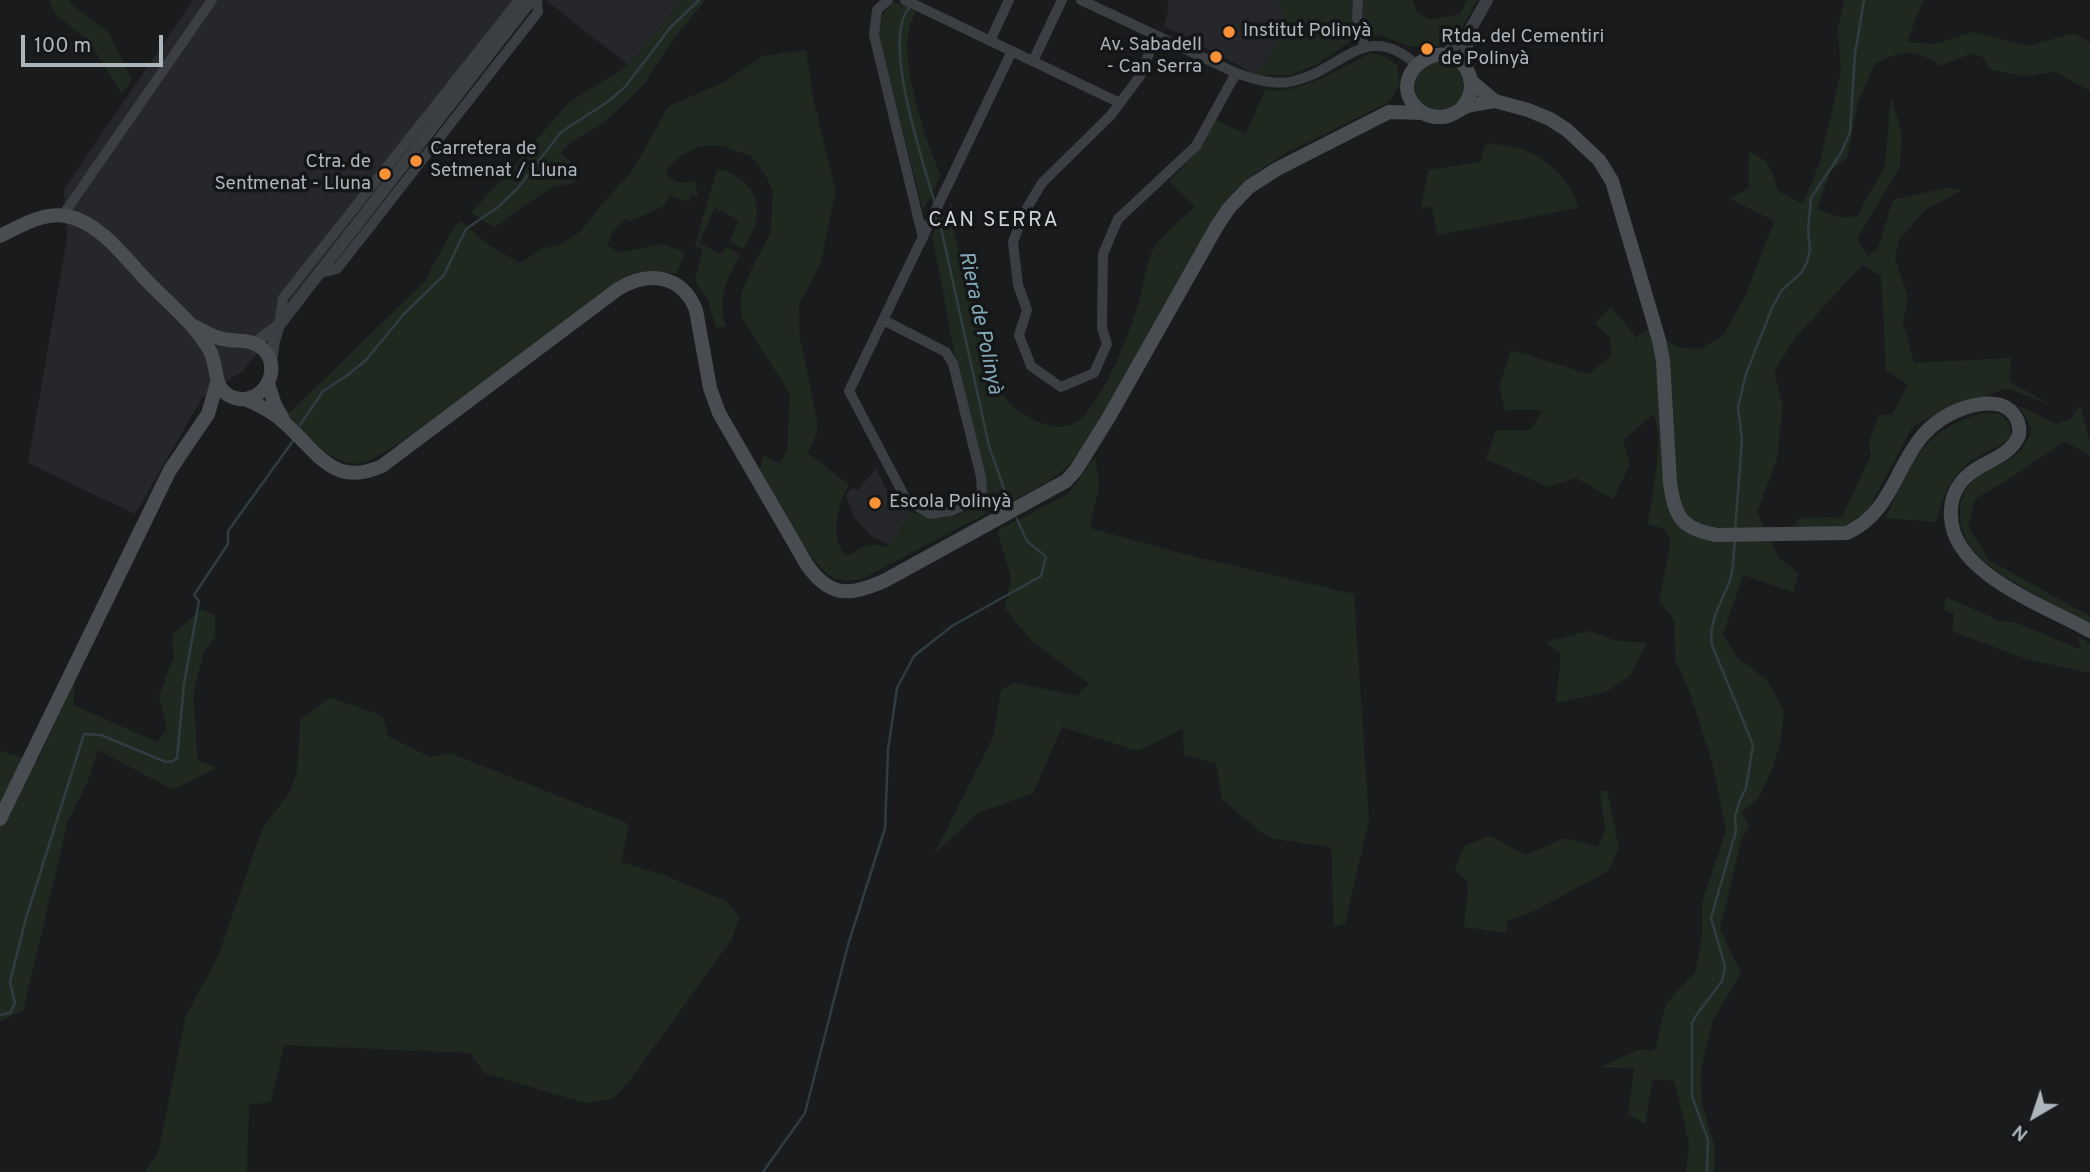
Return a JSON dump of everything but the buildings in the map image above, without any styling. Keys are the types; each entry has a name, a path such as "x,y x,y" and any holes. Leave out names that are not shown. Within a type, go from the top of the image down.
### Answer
{"main road":[{"path":"1423,113 1412,102 1408,87 1410,76 1417,65 1434,55 1452,57 1495,101 1540,114 1567,130 1593,152 1612,181 1659,340 1672,499 1680,519 1689,527 1717,535 1847,533 1857,528 1877,510 1924,432 1968,406 2000,405 2013,413 2019,425 2019,435 2009,451 1969,473 1956,490 1950,510 1955,539 1967,557 1985,573 2090,631"},
{"path":"1461,109 1470,96 1467,74"},
{"path":"217,383 225,393 264,408 285,423 319,457 339,471 350,474 364,473 397,454 618,289 642,279 662,279 683,289 692,299 710,388 719,413 807,565 822,583 837,591 865,590 1066,481 1076,470 1109,417 1217,226 1236,200 1263,177 1389,112 1408,87"},
{"path":"1389,112 1423,113 1442,118 1461,109 1495,101"},
{"path":"0,236 35,219 63,215 96,231 190,324 210,351 217,383 208,414 170,470 0,820"},
{"path":"190,324 217,338 255,343 271,362 272,372 268,384 257,394 240,398 208,414"},
{"path":"214,365 219,353 234,342"},
{"path":"268,384 285,423"}],"street":[{"path":"63,215 212,0"},
{"path":"271,362 283,298 519,0"},
{"path":"255,343 279,325 321,273 531,0"},
{"path":"321,273 337,269 538,12 537,0"},
{"path":"888,0 877,10 874,35 923,237"},
{"path":"905,0 1120,103"},
{"path":"990,41 1009,0"},
{"path":"1033,61 1062,0"},
{"path":"1081,0 1236,73 1259,81 1293,81 1319,72 1364,46 1383,46 1417,65"},
{"path":"1358,0 1357,18 1364,46"},
{"path":"1445,55 1469,32 1487,0"},
{"path":"1467,74 1469,32"},
{"path":"1156,35 1140,76 1101,125 1042,183 1024,213 1013,242 1018,285 1027,310 1019,335 1031,366 1061,387 1094,373 1107,345 1102,328 1103,254 1118,219 1196,146 1236,73"},
{"path":"883,320 946,352 953,364 981,478 982,492 951,512 930,514 907,501 849,391 883,320 923,237 1012,51"}],"shaded area":[{"path":"49,0 70,0 70,3 109,33 132,80 122,94 88,40 56,15"},
{"path":"193,0 534,0 244,370 202,398 135,514 28,463 67,238 64,189"},
{"path":"545,0 682,0 629,65"},
{"path":"682,0 705,0 668,47 644,84 604,123 569,143 561,153 578,168 574,183 552,187 494,227 471,212 568,103 629,65"},
{"name":"Institut Polinyà","path":"1167,0 1277,0 1284,12 1282,38 1257,75 1164,26 1169,8"},
{"path":"1277,0 1355,0 1358,36 1314,66 1290,75 1257,75 1283,30 1282,11"},
{"path":"1362,0 1413,0 1417,12 1430,20 1460,14 1467,0 1477,0 1457,37 1438,46 1409,46 1380,35 1365,37 1361,18"},
{"path":"1844,0 1923,0 1907,42 1935,44 1973,32 2029,46 2073,33 2090,42 2090,91 2055,72 2023,76 1989,69 1984,58 1973,53 1939,66 1915,53 1893,56 1875,63 1858,102 1847,158 1830,172 1817,209 1842,218 1857,216 1885,166 1891,96 1902,135 1900,167 1857,239 1868,256 1878,248 1893,200 1946,188 1962,190 1926,209 1898,241 1895,259 1908,297 1903,323 1914,363 2011,358 2009,381 2051,405 2006,388 1949,406 1913,426 1869,508 1847,527 1793,526 1799,518 1842,517 1871,455 1869,442 1879,415 1892,415 1908,385 1886,370 1881,276 1862,265 1795,338 1774,372 1783,406 1777,459 1757,512 1778,557 1799,573 1793,592 1743,575 1723,634 1737,657 1767,680 1784,711 1781,740 1773,767 1759,797 1742,812 1749,827 1742,837 1720,929 1741,973 1713,1020 1701,1069 1702,1104 1715,1148 1714,1172 1686,1172 1689,1142 1674,1081 1653,1079 1645,1124 1628,1114 1634,1069 1601,1067 1638,1050 1655,1050 1666,1004 1696,971 1702,934 1702,902 1726,831 1712,762 1689,690 1675,660 1674,620 1659,602 1671,541 1665,529 1648,524 1658,452 1653,414 1623,441 1630,464 1613,499 1576,478 1548,487 1486,459 1496,430 1531,430 1542,410 1505,410 1499,386 1511,350 1589,374 1611,356 1610,338 1595,323 1611,307 1636,337 1647,330 1680,348 1701,349 1724,334 1746,295 1774,221 1730,199 1749,188 1749,152 1761,158 1769,167 1778,191 1803,204 1820,162 1841,72 1838,30"},
{"path":"892,3 902,3 916,10 907,46 912,83 922,125 941,175 923,211 878,32 882,16"},
{"path":"806,50 814,102 836,191 820,265 799,304 800,338 817,420 817,433 808,453 849,485 838,515 840,548 847,556 871,545 887,548 912,512 946,518 980,505 987,513 862,579 836,579 820,567 811,555 760,469 764,455 780,464 787,451 790,394 742,318 740,302 752,268 770,234 773,192 766,176 751,156 723,146 700,146 681,156 668,168 666,174 676,182 695,182 698,196 691,195 689,202 670,195 664,206 629,222 625,219 613,231 607,245 619,253 661,244 685,252 676,274 646,272 617,281 441,415 373,458 355,464 336,458 318,445 288,414 424,282 453,229 461,221 487,244 520,263 544,248 560,245 581,231 632,171 669,106 724,82 763,56"},
{"path":"1371,53 1386,57 1397,65 1400,84 1389,102 1286,153 1254,174 1231,198 1093,434 1071,464 1048,482 999,508 990,505 957,366 932,235 952,202 955,237 983,324 987,376 1004,397 1026,416 1053,426 1071,425 1083,417 1092,406 1116,362 1135,315 1149,259 1155,247 1171,228 1195,207 1169,181 1198,151 1215,120 1246,134 1265,90 1306,84"},
{"path":"1440,61 1458,68 1465,86 1458,104 1440,111 1422,104 1415,86 1422,68"},
{"path":"1489,143 1522,149 1550,165 1570,189 1578,208 1438,235 1431,206 1421,209 1428,170 1480,162 1485,146"},
{"path":"717,169 742,180 753,194 757,212 755,225 743,249 730,241 739,220 715,208 699,243 722,254 726,247 740,255 724,290 722,306 726,327 716,327 708,300 695,280 703,250 695,246"},
{"path":"2080,405 2090,441 2090,456 2065,441 1975,499 1968,527 1990,561 2090,616 2090,623 2013,582 1985,562 1968,543 1961,527 1960,515 1962,499 1970,484 2014,456 2027,441 2032,429 2019,406 2056,424 2070,419"},
{"path":"1983,413 2000,414 2009,422 2011,435 2002,444 1974,459 1958,474 1942,501 1936,522 1886,518 1911,466 1932,439 1962,420"},
{"path":"1095,457 1099,485 1090,528 1184,554 1354,594 1369,819 1345,924 1334,926 1331,847 1269,838 1222,800 1216,763 1184,755 1183,729 1137,751 1062,727 1033,793 978,813 934,854 993,738 1001,691 1013,682 1077,696 1089,683 1031,641 1005,608 1011,577 997,531 1068,494"},
{"name":"Escola Polinyà","path":"876,468 890,498 896,495 905,508 912,512 890,545 871,536 854,517 846,495 852,488 858,490"},
{"path":"1946,597 2000,621 2017,623 2082,650 2077,637 2090,643 2090,673 2026,659 1952,631 1954,614 1944,609"},
{"path":"202,609 215,616 215,637 204,651 193,694 198,760 217,768 173,790 98,750 88,781 68,821 23,1011 0,1021 0,751 37,762 75,680 73,705 157,742 167,729 159,696 174,656 172,635"},
{"path":"1589,631 1617,641 1647,643 1630,676 1606,692 1556,703 1561,653 1544,642"},
{"path":"330,698 383,716 388,736 430,757 450,753 629,824 621,862 664,875 726,901 739,917 732,939 631,1079 613,1099 585,1103 484,1073 470,1053 284,1045 271,1102 249,1105 247,1172 145,1172 159,1150 186,1015 218,957 262,829 290,792 297,771 300,720"},
{"path":"1607,790 1619,848 1608,871 1532,912 1508,920 1506,933 1464,927 1468,883 1455,870 1464,846 1490,836 1526,855 1564,838 1598,847 1605,830 1600,791"}],"waterway":[{"path":"300,425 323,391 366,360 403,315 444,275 466,229 498,207 518,188 561,132 606,103 625,87 670,28 699,0"},
{"path":"1735,531 1742,440 1738,407 1746,374 1772,308 1782,290 1801,273 1807,262 1810,249 1808,231 1811,198 1841,153 1850,132 1855,54 1864,0"},
{"name":"Riera de Polinyà","path":"909,8 902,24 902,74 907,103 935,204"},
{"name":"Riera de Polinyà","path":"938,214 989,446 1009,503"},
{"path":"0,1015 10,1013 15,1003 10,982 26,918 84,734 101,735 166,762 177,758 184,684 199,601 194,595 228,544 228,531 293,441"},
{"path":"763,1172 805,1113 848,945 885,828 888,750 897,688 914,656 952,626 1041,576 1046,557 1027,541 1017,519"},
{"path":"1707,1172 1708,1140 1692,1096 1692,1023 1722,981 1725,966 1711,918 1736,831 1735,816 1746,788 1753,745 1712,645 1711,636 1714,620 1731,575 1735,541"}],"place":[{"name":"Institut Polinyà","path":"1229,32"},
{"name":"Rtda. del Cementiri de Polinyà","path":"1427,49"},
{"name":"Av. Sabadell - Can Serra","path":"1216,57"},
{"name":"Carretera de Setmenat / Lluna","path":"416,161"},
{"name":"Ctra. de Sentmenat - Lluna","path":"385,174"},
{"name":"Escola Polinyà","path":"875,503"}],"district":[{"name":"CAN SERRA","path":"994,222"}]}
